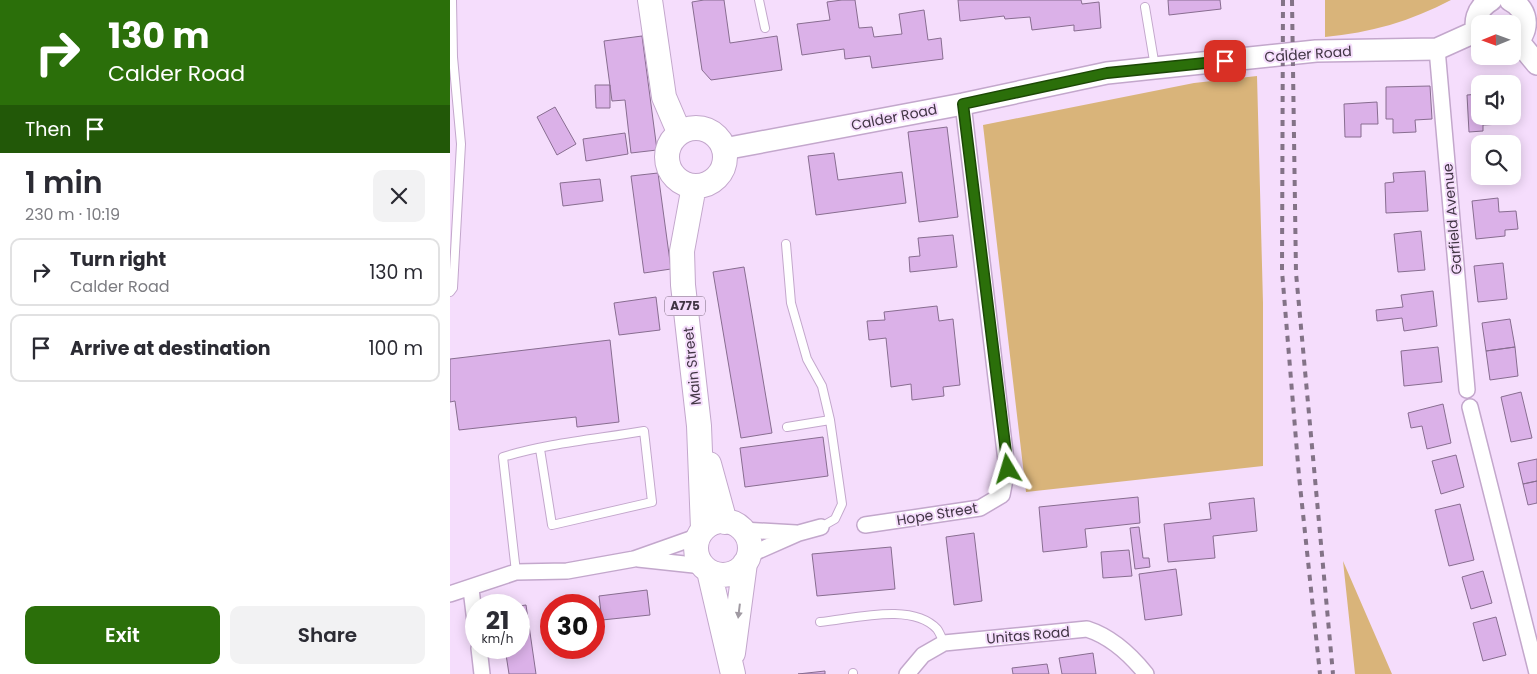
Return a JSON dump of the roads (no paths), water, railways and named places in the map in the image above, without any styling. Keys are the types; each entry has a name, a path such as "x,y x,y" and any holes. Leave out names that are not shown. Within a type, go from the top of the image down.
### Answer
{"main road":[{"path":"650,0 664,97 679,132"},
{"path":"1477,15 1480,8 1491,0"},
{"path":"1513,1 1520,7 1526,21 1521,38"},
{"name":"Calder Road","path":"724,149 963,104 1107,73 1316,51 1437,49 1471,37"},
{"path":"1521,49 1537,64"},
{"path":"697,127 706,129 721,141 725,158 718,175 712,182 694,186 677,180 667,164 668,146 679,132 697,127"},
{"name":"Main Street","path":"694,186 682,251 683,285 698,426 701,533"},
{"name":"Main Street","path":"698,426 734,526"},
{"path":"710,524 734,526 748,538 747,559 732,671 706,569 696,551 701,533 710,524"},
{"path":"706,569 716,574 732,574 747,559"}],"street":[{"name":"Garfield Avenue","path":"1437,49 1467,390"},
{"name":"Hope Street","path":"865,525 980,508 1002,495 1008,469 963,104"},
{"path":"1470,407 1537,673"},
{"path":"734,526 798,534"},
{"path":"747,559 798,534 820,527"},
{"path":"450,594 471,589 516,572 567,571 634,559 701,533"},
{"path":"634,559 706,569"},
{"path":"471,589 472,594"},
{"name":"Unitas Road","path":"906,674 923,655 944,643 1088,629 1116,643 1146,674"},
{"path":"480,659 482,674"}],"lane":[{"path":"450,292 453,288 461,144 453,57 452,0"},
{"path":"760,0 765,28"},
{"path":"1146,7 1155,68"},
{"path":"786,244 791,303 807,359 822,386 830,420 842,504 835,520 820,527"},
{"path":"787,427 830,420"},
{"path":"516,572 503,457 540,449 644,431 652,502 552,525 540,449"},
{"path":"820,622 912,614 937,630 944,643"}],"railway":[{"path":"1283,0 1282,271 1299,476 1320,674"},
{"path":"1292,0 1296,273 1333,674"}]}
